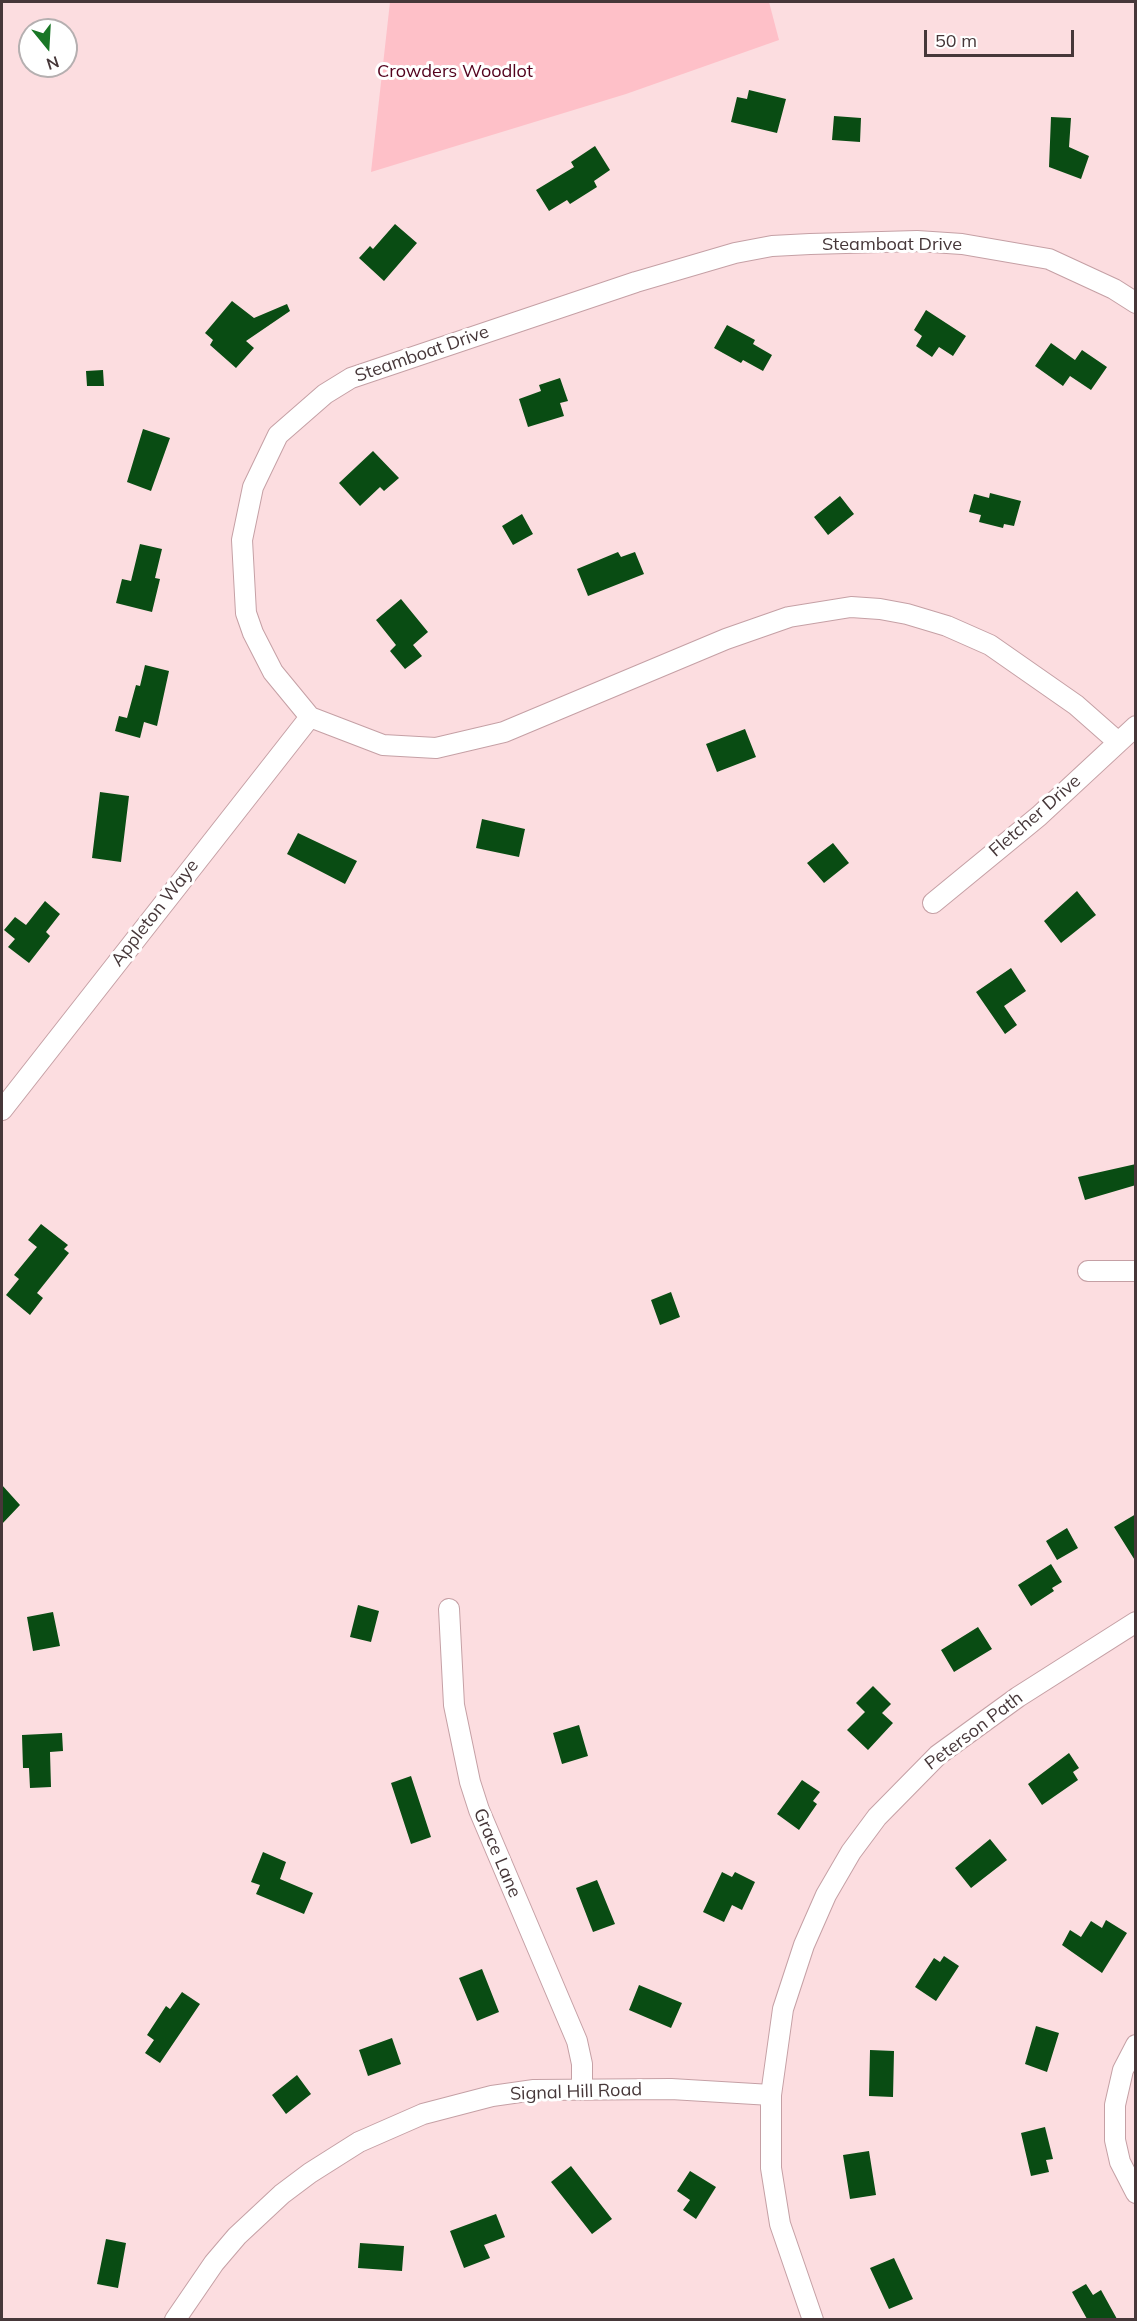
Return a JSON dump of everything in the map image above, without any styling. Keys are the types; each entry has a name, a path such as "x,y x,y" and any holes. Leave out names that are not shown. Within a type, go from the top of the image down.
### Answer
{"street":[{"name":"Steamboat Drive","path":"1118,742 1076,705 990,645 947,626 907,615 880,609 851,607 789,617 726,639 504,732 436,748 383,746 310,717 273,672 253,633 246,613 242,540 253,487 278,435 325,394 351,378 636,282 735,254 772,246 917,241 1005,250 1049,259 1114,289 1136,303"},
{"name":"Appleton Waye","path":"2,1110 310,717"},
{"name":"Fletcher Drive","path":"933,903 1039,816 1136,726"},
{"path":"1088,1271 1136,1271"},
{"name":"Grace Lane","path":"449,1608 454,1705 470,1782 478,1810 577,2041 582,2064 582,2088"},
{"name":"Peterson Path","path":"813,2319 780,2224 771,2168 771,2095 783,2009 804,1945 826,1895 851,1852 877,1817 946,1749 1018,1697 1136,1622"},
{"path":"1136,2045 1121,2078 1115,2105 1115,2140 1120,2162 1136,2193"},
{"name":"Signal Hill Road","path":"175,2319 214,2263 258,2216 310,2172 359,2142 388,2128 448,2106 524,2091 582,2088 741,2091 771,2095"}],"green space":[{"name":"Crowders Woodlot","path":"390,2 769,2 779,40 626,94 371,172"}],"building":[{"path":"749,90 786,99 777,133 731,122 737,97 747,99"},
{"path":"834,116 861,118 860,142 832,140"},
{"path":"1051,117 1071,118 1069,147 1089,156 1081,179 1049,167"},
{"path":"595,146 610,170 594,181 597,187 570,204 567,200 549,211 536,190 574,167 571,162"},
{"path":"395,224 417,243 384,281 359,258 370,246 373,249"},
{"path":"232,301 254,318 287,304 290,311 246,341 254,348 236,368 210,345 213,340 205,333"},
{"path":"926,310 966,336 953,356 939,347 932,357 916,346 922,336 914,330"},
{"path":"727,325 755,340 753,344 772,355 763,371 743,360 741,363 714,348"},
{"path":"1051,343 1075,360 1082,350 1107,367 1091,390 1070,376 1063,386 1035,366"},
{"path":"103,370 104,386 87,386 86,371"},
{"path":"560,378 568,401 560,403 564,416 528,427 519,399 541,391 539,385"},
{"path":"143,429 170,438 151,491 127,482"},
{"path":"373,451 399,478 384,491 380,487 360,506 339,483"},
{"path":"990,493 1021,501 1014,526 1004,524 1003,528 979,522 981,515 969,512 974,494 989,498"},
{"path":"840,496 854,514 828,535 814,517"},
{"path":"522,514 533,534 513,545 502,526"},
{"path":"140,544 162,549 155,578 160,579 152,612 116,603 122,579 131,581"},
{"path":"618,552 621,557 635,552 644,574 588,596 577,569"},
{"path":"401,599 428,632 413,645 422,656 405,669 390,651 396,645 376,620"},
{"path":"145,665 169,671 157,726 144,722 140,738 115,731 119,716 127,718 136,685 140,686"},
{"path":"745,729 756,757 717,772 706,744"},
{"path":"100,792 129,796 121,862 92,858"},
{"path":"482,819 525,829 519,857 476,848"},
{"path":"298,833 357,861 345,884 287,854"},
{"path":"833,843 849,863 824,883 807,863"},
{"path":"1077,891 1096,915 1061,943 1044,921"},
{"path":"45,901 60,914 46,932 50,936 29,963 8,947 15,939 4,930 15,917 26,925"},
{"path":"1011,968 1026,991 1004,1006 1017,1025 1005,1034 976,992"},
{"path":"1136,1164 1136,1185 1085,1200 1078,1177"},
{"path":"41,1224 68,1245 64,1249 69,1253 37,1293 43,1298 30,1315 6,1295 19,1279 14,1275 37,1247 28,1240"},
{"path":"671,1292 680,1317 660,1325 651,1300"},
{"path":"2,1485 20,1505 2,1524"},
{"path":"1136,1514 1136,1562 1114,1527"},
{"path":"1067,1528 1078,1548 1057,1560 1046,1541"},
{"path":"1051,1564 1062,1582 1052,1588 1054,1591 1031,1606 1018,1585"},
{"path":"358,1605 379,1611 371,1642 350,1637"},
{"path":"53,1612 60,1646 33,1651 27,1617"},
{"path":"978,1627 992,1649 954,1672 941,1650"},
{"path":"873,1686 891,1704 882,1713 893,1723 868,1750 847,1730 865,1712 856,1703"},
{"path":"579,1725 588,1756 562,1764 553,1733"},
{"path":"62,1733 63,1751 50,1752 51,1787 30,1788 29,1768 23,1768 22,1735"},
{"path":"1069,1753 1079,1768 1073,1772 1078,1780 1042,1805 1028,1784"},
{"path":"411,1776 431,1837 411,1844 391,1783"},
{"path":"802,1780 820,1792 813,1801 817,1804 799,1830 777,1814"},
{"path":"990,1839 1007,1860 971,1888 955,1868"},
{"path":"263,1852 286,1862 280,1879 313,1893 304,1914 256,1894 260,1885 251,1882"},
{"path":"722,1872 732,1877 735,1872 755,1882 742,1910 732,1905 724,1922 703,1912"},
{"path":"597,1880 615,1924 593,1932 576,1888"},
{"path":"1106,1920 1127,1933 1102,1973 1062,1945 1070,1930 1081,1937 1091,1921 1102,1928"},
{"path":"944,1956 959,1966 936,2001 915,1987 934,1958 940,1962"},
{"path":"482,1969 499,2012 477,2021 459,1978"},
{"path":"639,1985 682,2003 671,2028 629,2010"},
{"path":"182,1992 200,2004 160,2063 145,2053 154,2040 147,2035 166,2006 170,2009"},
{"path":"1036,2026 1059,2033 1047,2072 1025,2064"},
{"path":"392,2038 401,2064 368,2076 359,2050"},
{"path":"870,2050 894,2051 893,2097 869,2096"},
{"path":"297,2075 311,2094 286,2114 272,2095"},
{"path":"1045,2127 1053,2159 1046,2160 1049,2172 1031,2176 1021,2133"},
{"path":"869,2151 876,2195 850,2199 843,2155"},
{"path":"571,2166 612,2219 592,2234 551,2182"},
{"path":"690,2171 716,2187 696,2219 683,2210 690,2200 677,2191"},
{"path":"496,2214 505,2237 484,2245 490,2258 464,2268 450,2231"},
{"path":"106,2239 126,2243 118,2288 97,2284"},
{"path":"360,2243 404,2246 402,2271 358,2268"},
{"path":"894,2258 913,2299 889,2309 870,2268"},
{"path":"1086,2284 1093,2295 1101,2290 1117,2319 1087,2319 1072,2292"}]}
